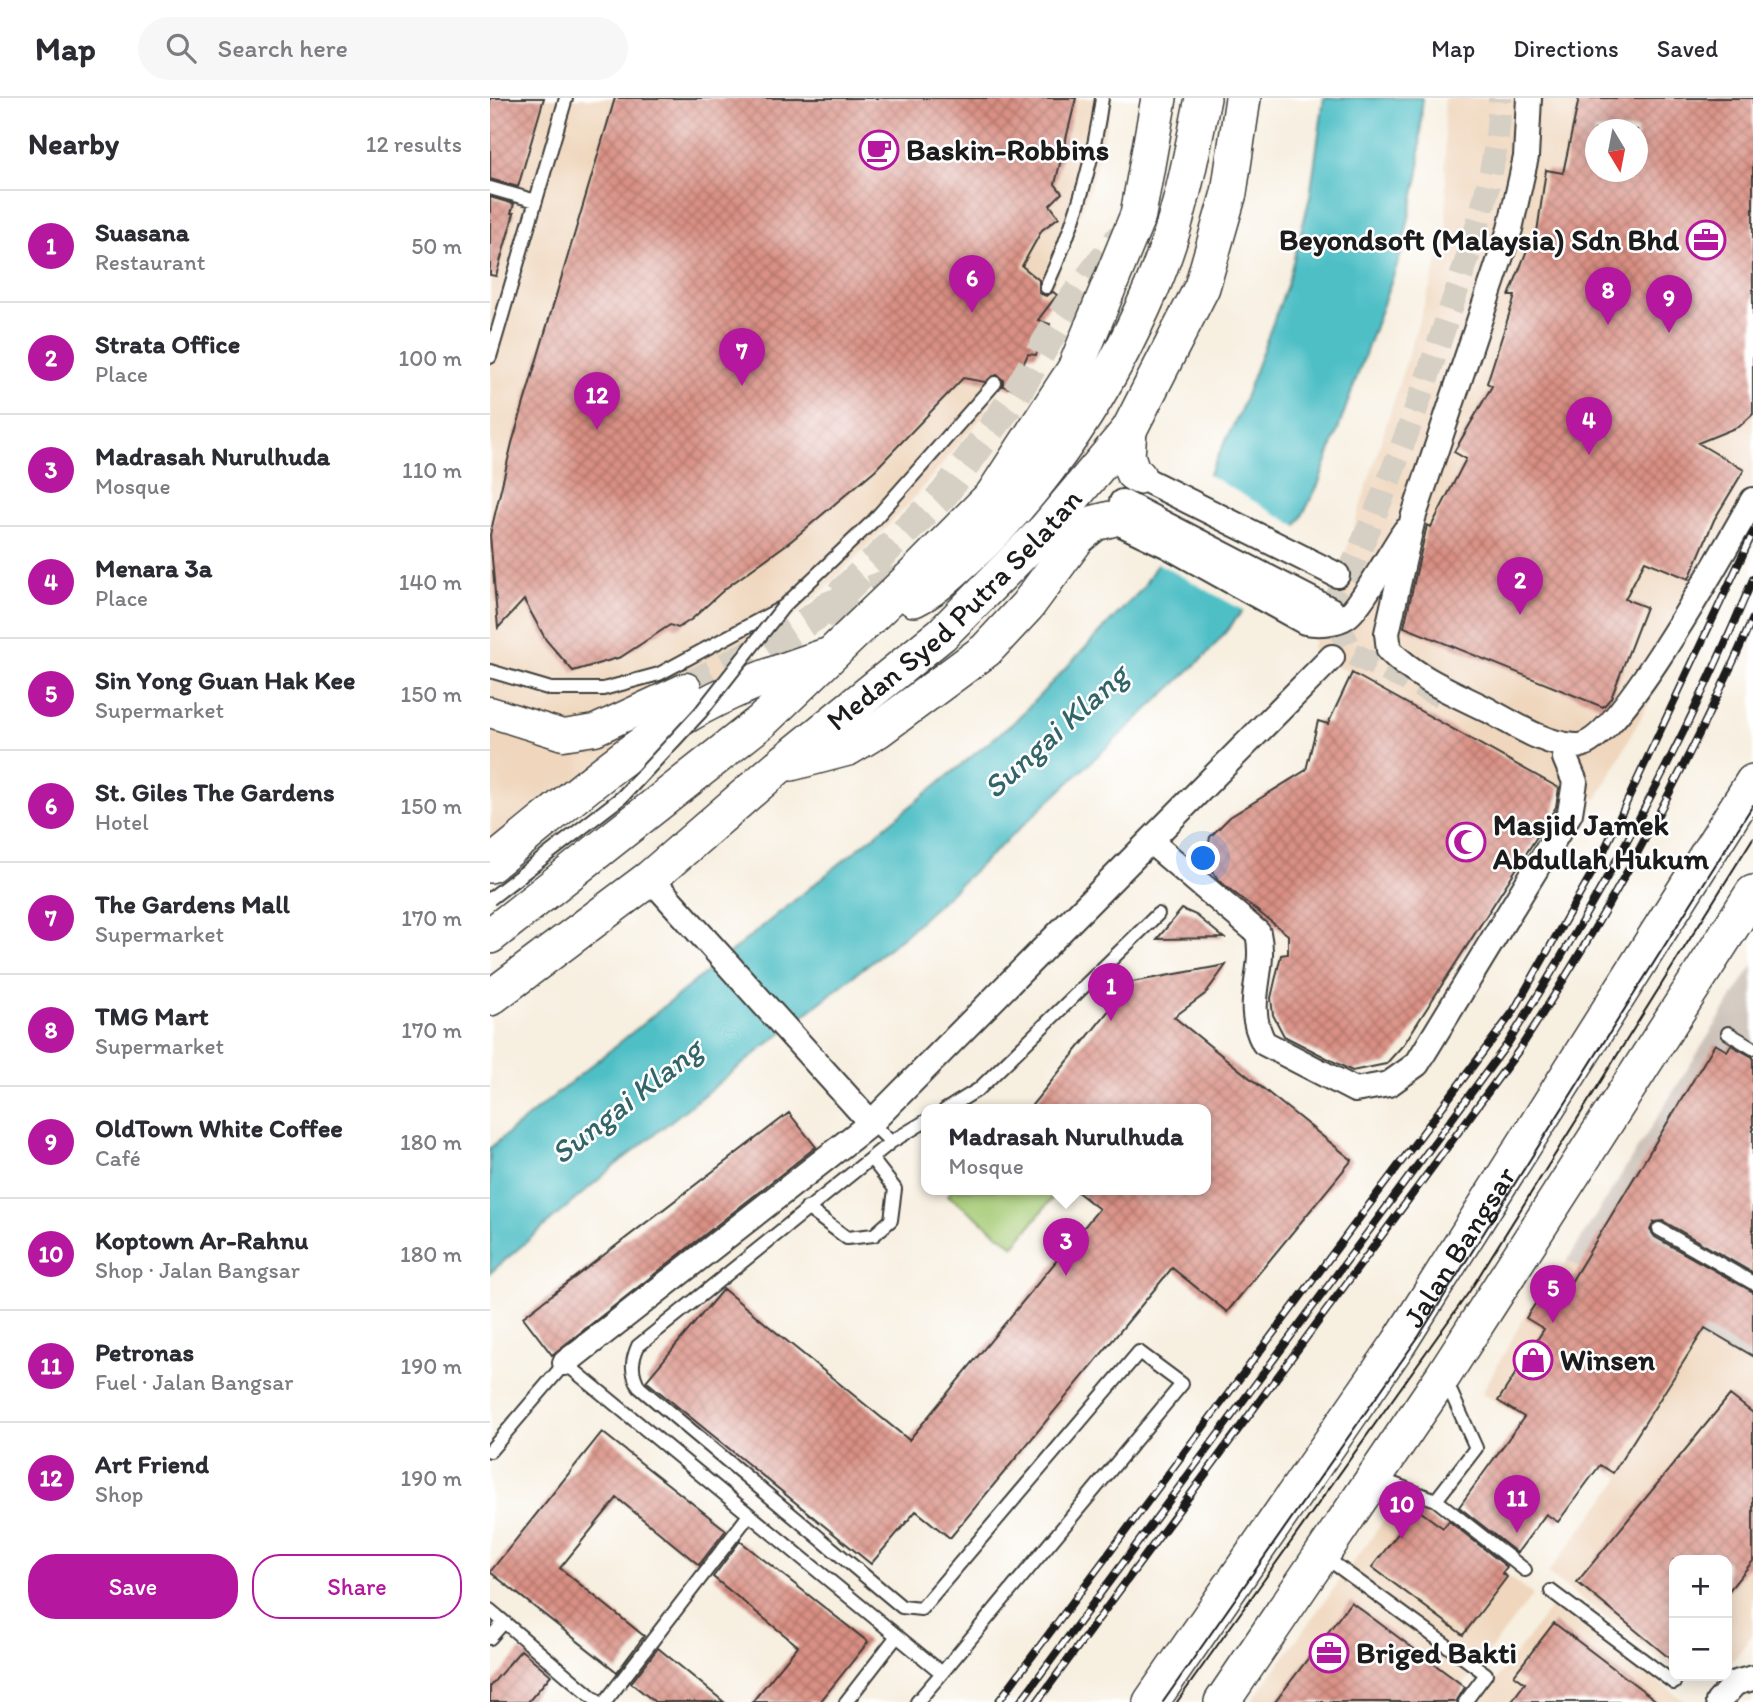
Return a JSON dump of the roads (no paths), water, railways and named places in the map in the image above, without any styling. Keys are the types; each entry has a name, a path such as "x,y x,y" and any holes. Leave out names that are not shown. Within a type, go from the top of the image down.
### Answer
{"main road":[{"name":"Medan Syed Putra Selatan","path":"490,936 762,721 993,495 1074,369 1138,215 1159,98"},
{"path":"872,616 931,591 997,531 1062,450 1110,370 1152,287 1183,199 1202,98"},
{"name":"Medan Syed Putra Selatan","path":"490,998 650,878 778,767 942,634 1046,530 1129,430 1202,287 1228,193 1243,98"},
{"path":"778,767 848,748 878,730 986,650 1027,606 1079,537 1124,499 1133,473 1127,456 1129,430"},
{"path":"1046,530 1106,500 1124,499"},
{"path":"490,865 642,744 687,715 754,681 833,654"},
{"name":"Jalan Bangsar","path":"1151,1702 1399,1343 1753,782"},
{"path":"617,836 650,878"},
{"name":"Jalan Bangsar","path":"1222,1702 1443,1376 1753,892"}],"street":[{"path":"1529,98 1526,157 1510,229 1413,518 1387,633 1389,650 1408,670 1542,738 1578,746 1601,734 1623,707 1682,622 1753,500"},
{"path":"1124,499 1317,611 1315,624 1345,618 1357,608 1413,518"},
{"path":"1124,499 1334,574"},
{"path":"565,1363 871,1123 1332,657"},
{"path":"490,712 563,735 595,730 686,688"},
{"path":"1151,842 1258,933 1263,954 1253,996 1257,1030 1264,1042 1355,1090 1389,1084 1416,1064 1570,813 1575,782 1565,758"},
{"path":"650,878 842,1094 871,1123"},
{"path":"1718,1702 1735,1683 1753,1678"}],"lane":[{"path":"490,357 566,98"},
{"path":"1046,286 1068,240 1087,184 1102,98"},
{"path":"490,188 536,201"},
{"path":"490,899 622,797 700,713 783,607 873,522 995,383"},
{"path":"490,671 551,689 603,689 659,674 783,607"},
{"path":"955,1104 979,1089 1158,914"},
{"path":"1728,1033 1753,1048"},
{"path":"871,1123 891,1142"},
{"path":"917,1702 1182,1384 1139,1352 921,1609 902,1607 639,1387 633,1375 632,1359 638,1346 807,1208 891,1142 921,1124"},
{"path":"807,1208 847,1238 874,1235 891,1220 895,1189 872,1158"},
{"path":"1659,1229 1753,1283"},
{"path":"490,1451 565,1363 942,1673"},
{"path":"1436,1500 1476,1448 1443,1376"},
{"path":"1375,1477 1436,1500 1525,1570"},
{"path":"605,1702 749,1516"},
{"path":"1322,1555 1486,1674 1465,1702"},
{"path":"1551,1591 1674,1682"},
{"path":"490,1610 598,1702"},
{"path":"490,1638 504,1622"},
{"path":"846,1702 897,1636"}],"water":[{"name":"Sungai Klang","path":"1324,98 1422,98 1419,172 1401,254 1318,485 1281,552 1253,595 1206,655 906,934 612,1168 490,1273 490,1148 1014,722 1142,589 1199,494 1239,414 1287,285 1310,197"}],"tunnel":[{"path":"1440,696 1353,654 1331,610 1394,466 1465,265 1489,183 1500,98"},
{"path":"686,688 783,637 823,611 944,494 1013,399 1068,306 1122,236"},
{"path":"823,611 911,578"}],"tram line":[{"path":"1163,1702 1419,1336 1753,805"},
{"path":"1177,1702 1469,1292 1753,838"}],"railway":[{"path":"998,1702 1513,1012 1601,857 1753,533"},
{"path":"1020,1702 1508,1043 1576,931 1640,816 1699,699 1753,579"},
{"path":"1037,1702 1519,1050 1584,946 1645,839 1701,730 1753,618"}],"place":[{"name":"Baskin-Robbins","path":"879,150"},
{"name":"Beyondsoft (Malaysia) Sdn Bhd","path":"1706,240"},
{"name":"St. Giles The Gardens","path":"972,313"},
{"name":"TMG Mart","path":"1608,325"},
{"name":"OldTown White Coffee","path":"1669,333"},
{"name":"The Gardens Mall","path":"742,386"},
{"name":"Art Friend","path":"597,430"},
{"name":"Menara 3a","path":"1589,455"},
{"name":"Strata Office","path":"1520,615"},
{"name":"Masjid Jamek Abdullah Hukum","path":"1466,842"},
{"name":"Suasana","path":"1111,1021"},
{"name":"Madrasah Nurulhuda","path":"1066,1276"},
{"name":"Sin Yong Guan Hak Kee","path":"1553,1323"},
{"name":"Winsen","path":"1533,1360"},
{"name":"Petronas","path":"1517,1533"},
{"name":"Koptown Ar-Rahnu","path":"1402,1539"},
{"name":"Briged Bakti","path":"1329,1653"}]}
